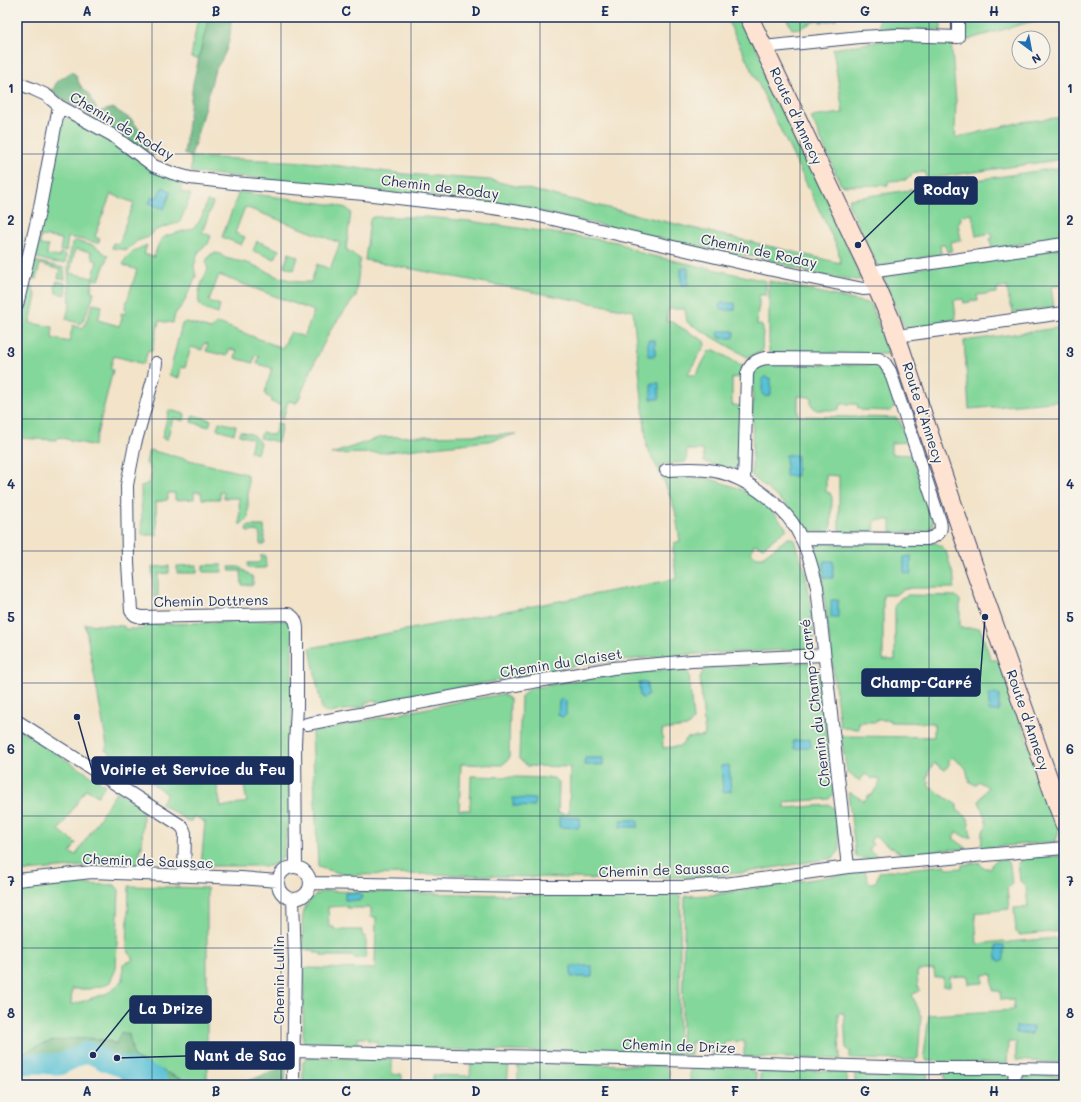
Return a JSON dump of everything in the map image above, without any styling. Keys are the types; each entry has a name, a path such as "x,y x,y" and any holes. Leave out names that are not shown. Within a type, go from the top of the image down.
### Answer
{"main road":[{"name":"Route d'Annecy","path":"749,17 874,280 897,336 974,568 1064,823"}],"street":[{"path":"763,47 860,36 897,35 958,38 958,17"},
{"name":"Chemin de Roday","path":"17,83 33,88 46,95 59,106 112,135 154,166 190,178 364,194 494,208 531,214 768,269 863,289 874,280 1064,244"},
{"path":"17,306 39,212 59,106"},
{"path":"897,336 1064,313"},
{"path":"744,482 747,374 750,366 754,362 766,358 878,359 884,362 890,371 940,521 940,532 938,535 928,539 801,538"},
{"name":"Chemin Dottrens","path":"156,364 126,485 131,611 135,615 141,617 288,614 296,620 298,636 295,743 296,866"},
{"name":"Chemin du Champ-Carré","path":"666,470 697,469 716,471 744,482 766,497 785,514 801,538 812,566 817,587 848,867"},
{"name":"Chemin du Claiset","path":"307,724 523,683 614,668 692,661 824,655"},
{"path":"17,721 180,825 185,833 184,876"},
{"name":"Chemin de Saussac","path":"311,883 526,887 683,887 726,884 848,867 1064,848"},
{"path":"296,866 302,868 306,872 310,877 311,883 305,895 300,898 293,899 288,898 280,891 278,881 284,870 296,866"},
{"name":"Chemin de Saussac","path":"17,880 92,872 278,881"},
{"name":"Chemin Lullin","path":"293,899 295,962 293,1085"},
{"name":"Chemin de Drize","path":"294,1051 710,1061 921,1068 1014,1068 1064,1070"},
{"path":"1014,1068 1015,1085"}],"green space":[{"path":"198,17 208,17 199,59 191,57"},
{"path":"208,17 231,17 230,32 226,51 215,70 191,157 184,154 193,83"},
{"path":"726,17 742,17 840,228 861,279 858,280 818,275 766,259 745,255 735,255 509,205 191,172 191,157 308,162 405,174 490,180 840,263 838,249"},
{"path":"786,17 836,17 836,20 820,22 819,19 802,28 792,29"},
{"path":"879,17 941,17 941,30 878,29"},
{"path":"962,17 1047,17 963,41"},
{"path":"887,40 951,40 956,101 956,138 1021,122 1064,117 1064,159 926,179 925,172 911,174 911,177 906,178 906,180 888,181 888,185 841,185 811,117 843,113 833,49"},
{"path":"71,72 75,74 80,85 88,93 98,112 113,108 132,120 147,140 147,153 48,90 54,89 58,81"},
{"path":"67,118 107,136 154,171 183,183 180,191 191,195 180,222 156,230 149,237 137,241 127,250 112,248 113,243 119,244 134,203 111,194 97,229 95,237 100,239 98,243 68,237 66,251 60,251 62,239 41,236 40,245 48,246 47,255 59,257 60,253 66,255 65,263 35,257 60,120"},
{"path":"1064,167 1064,238 992,248 990,239 992,238 991,233 976,236 972,214 960,216 961,222 958,223 961,240 951,242 952,251 947,252 945,245 940,245 941,254 914,259 914,262 879,266 876,264 848,203 849,199"},
{"path":"239,192 336,205 346,208 351,212 346,249 360,259 356,296 331,329 297,403 288,401 283,419 279,418 281,408 280,405 271,402 272,398 266,396 265,393 272,368 257,364 259,356 255,355 253,363 235,358 237,351 229,349 227,356 206,351 208,344 204,343 202,350 191,347 185,368 181,367 179,378 169,375 182,324 186,322 211,329 216,324 221,324 282,348 291,332 304,337 314,311 219,275 209,301 220,305 218,314 208,311 200,304 200,289 208,269 206,261 211,254 220,254 225,258 251,264 278,277 299,282 311,282 317,264 330,269 340,243 245,207 235,233 245,237 241,245 222,237"},
{"path":"207,201 213,203 202,232 211,236 208,244 198,253 194,266 196,277 183,304 175,314 173,323 159,321 152,351 148,350 144,364 114,356 110,369 113,370 94,446 58,437 57,440 17,438 17,325 28,286 34,287 33,290 36,296 30,323 53,327 52,338 69,342 73,325 83,329 93,304 102,306 98,320 119,326 122,319 121,313 126,314 125,307 137,270 123,265 126,258 132,252 147,245 144,254 154,257 158,244 163,238 171,234 190,229 197,224 201,218"},
{"path":"373,217 426,217 469,221 617,242 644,254 766,281 766,295 759,295 757,325 761,325 763,328 762,352 747,357 687,322 685,309 668,309 667,321 672,322 704,341 705,345 687,375 696,375 709,351 715,350 742,366 742,378 732,377 732,405 742,406 741,462 738,467 733,470 704,462 703,450 687,450 686,462 659,465 666,478 708,478 753,495 773,512 787,529 763,547 754,544 751,553 757,557 764,557 788,538 793,538 805,570 810,600 814,639 808,649 674,655 578,665 378,704 377,700 365,703 366,706 329,713 322,710 310,648 676,579 673,548 674,543 680,541 675,510 665,483 647,448 633,311 365,260 370,219"},
{"path":"75,241 95,246 108,256 99,280 93,279 91,291 94,292 91,303 81,324 66,319 70,303 68,267 72,243","holes":["75,249 91,252 94,260 97,261 93,278 70,273"]},
{"path":"257,241 279,250 275,259 253,251"},
{"path":"1064,248 1064,285 1051,287 1054,307 1013,313 1012,306 1010,306 1007,287 997,289 997,293 977,295 978,300 970,302 964,303 963,299 954,300 956,319 946,321 946,323 910,329 904,327 883,277 885,273"},
{"path":"289,253 298,257 294,270 284,266"},
{"path":"35,261 64,268 65,280 58,278 60,270 40,264 36,279 31,278"},
{"path":"57,281 65,283 66,295 56,293 55,286"},
{"path":"769,281 871,304 889,354 769,353"},
{"path":"1064,327 1064,401 969,409 964,341"},
{"path":"766,364 874,365 883,371 895,405 891,411 861,410 858,408 857,404 841,404 838,410 817,410 811,405 811,397 798,396 798,416 897,418 900,422 907,442 891,443 891,454 911,455 934,519 931,528 925,532 891,532 891,520 875,520 874,532 841,532 839,529 839,476 826,475 826,492 830,493 832,498 831,529 828,532 809,532 801,526 786,505 752,476 753,374 758,367"},
{"path":"169,410 185,414 184,421 173,418 167,440 162,438"},
{"path":"193,415 211,420 209,427 191,422"},
{"path":"219,422 236,426 234,434 217,429"},
{"path":"277,423 282,424 278,442 260,438 262,432 272,435 275,433"},
{"path":"240,431 252,434 260,443 257,454 250,452 253,439 239,435"},
{"path":"516,434 489,441 379,453 331,454 381,437"},
{"path":"149,450 246,474 248,477 248,518 240,525 239,498 224,498 224,493 220,491 220,499 202,499 201,492 194,492 194,499 175,500 175,493 168,493 167,500 156,502 157,535 142,535 141,486 147,484 151,479 151,470 146,463"},
{"path":"247,526 264,526 265,544 260,544 260,534 257,531 247,532"},
{"path":"821,543 936,543 946,551 955,582 954,588 911,588 902,590 895,595 883,595 883,660 895,660 895,605 901,598 908,595 956,596 960,600 960,628 980,628 991,660 999,660 1059,830 1056,840 1052,842 981,848 982,833 987,824 979,801 988,787 978,781 975,785 969,781 966,768 952,757 945,770 934,763 928,772 929,774 926,779 930,782 928,786 957,805 957,810 968,818 971,837 965,837 957,832 953,838 968,849 941,850 936,852 903,855 874,836 870,842 873,844 869,850 879,857 862,859 856,857 848,793 851,793 864,801 869,795 871,796 881,781 874,777 873,779 865,774 860,781 847,772 841,736 934,737 934,723 890,722 890,720 877,720 876,722 859,722 859,729 844,728 840,726 822,579 815,553 817,545"},
{"path":"261,555 265,555 266,568 248,568 248,563 258,563 261,560"},
{"path":"197,565 197,573 177,573 177,566"},
{"path":"203,565 222,565 222,572 203,572"},
{"path":"169,566 169,573 158,574 158,597 154,597 152,567"},
{"path":"229,567 239,567 253,577 253,585 242,585 241,571 230,571"},
{"path":"285,620 292,626 292,719 289,816 283,857 278,863 269,866 201,866 205,822 194,816 191,821 188,821 163,805 161,802 167,794 105,750 107,746 85,624 124,626 125,629 144,629 144,625","holes":["241,771 247,802 221,807 215,776"]},
{"path":"810,662 819,669 834,793 829,799 785,802 785,808 830,805 836,810 840,850 833,858 741,873 694,877 604,879 428,874 345,875 318,867 312,732 503,694 510,699 509,759 502,765 461,764 459,810 470,810 471,776 554,778 559,783 558,813 569,814 570,767 527,766 519,759 521,697 528,689 566,682 682,668 689,674 693,720 687,727 662,730 663,748 681,746 687,738 705,736 700,677 705,668"},
{"path":"17,728 105,785 98,796 86,789 59,830 76,843 70,853 76,855 117,791 143,808 142,848 140,847 139,867 93,865 17,872"},
{"path":"1024,857 1064,857 1064,933 1061,931 1020,935 1016,932 1014,908 1028,907 1026,887 1020,881 1018,863"},
{"path":"996,860 1006,860 1010,865 1012,884 1007,888 1009,909 975,913 977,944 1004,941 1008,944 1009,942 1056,938 1058,950 1064,950 1064,1063 1016,1060 1016,1042 1008,1042 1007,1064 927,1061 924,1056 929,1015 1014,1010 1013,999 1001,1000 1000,991 993,991 992,974 983,975 983,983 969,984 968,976 950,977 950,986 943,986 943,977 935,978 934,969 917,971 918,988 920,990 912,995 921,1015 918,1058 915,1060 850,1059 850,1051 846,1048 844,1013 838,1013 840,1059 744,1057 744,1041 724,1042 724,1056 712,1056 713,1043 691,1042 691,1055 681,1055 685,896 711,895 865,871 869,883 876,882 879,872 945,865 948,869 962,868 962,865 979,862 983,868 990,868"},
{"path":"72,884 115,885 119,890 116,969 110,982 106,985 89,989 72,989 71,1005 108,993 123,980 123,964 133,960 127,948 129,886 207,888 207,1085 194,1085 134,1058 117,1044 107,1040 88,1038 49,1042 17,1054 17,890"},
{"path":"325,891 558,896 681,895 678,1055 377,1048 377,1041 368,1041 368,1038 358,1038 358,1048 308,1046 303,1040 304,968 375,969 376,917 371,917 371,908 347,908 347,906 328,907 329,927 334,927 334,930 362,930 362,936 366,936 366,956 363,958 359,959 351,956 321,956 321,953 315,953 315,950 303,950 302,923 305,907 316,895"},
{"path":"121,1032 129,1034 134,1058 194,1085 133,1085 114,1073 93,1063 85,1062 61,1073 17,1069 17,1054 45,1043 57,1040 83,1038 116,1044"},
{"path":"308,1057 392,1059 392,1074 402,1075 402,1085 303,1085 303,1062"},
{"path":"471,1061 509,1063 507,1085 433,1085 433,1075 470,1076"},
{"path":"518,1062 664,1066 669,1072 669,1085 518,1085"},
{"path":"286,1066 285,1085 235,1085 241,1084"},
{"path":"690,1066 748,1068 756,1074 756,1085 690,1085"},
{"path":"767,1069 846,1072 848,1085 760,1085 760,1073"},
{"path":"855,1071 927,1073 928,1082 946,1083 944,1072 1005,1074 1011,1079 1011,1085 855,1085"},
{"path":"1024,1075 1064,1076 1064,1085 1019,1085 1019,1079"}],"water":[{"path":"164,187 171,192 164,209 149,203 151,198 157,197"},
{"path":"681,268 688,268 688,285 681,285"},
{"path":"721,303 735,303 735,310 721,310 719,306"},
{"path":"720,331 734,331 734,338 720,338 718,334"},
{"path":"648,340 655,340 655,356 648,356"},
{"path":"764,377 771,379 771,394 766,397 762,394 762,379"},
{"path":"651,383 659,383 659,399 651,399"},
{"path":"786,455 797,455 797,476 786,476"},
{"path":"911,556 911,574 904,573 904,557"},
{"path":"824,561 833,561 833,578 824,578"},
{"path":"831,600 838,600 838,618 831,618"},
{"path":"647,682 648,696 644,698 640,697 639,683"},
{"path":"989,694 999,694 999,711 989,711"},
{"path":"561,699 566,701 566,715 562,717 558,715 559,701"},
{"path":"810,739 811,747 794,749 793,741"},
{"path":"585,758 603,758 603,765 584,765"},
{"path":"729,765 731,791 723,792 721,766"},
{"path":"513,798 535,799 534,807 513,806"},
{"path":"559,817 580,818 579,828 559,827"},
{"path":"621,820 638,820 638,827 620,827"},
{"path":"345,893 360,894 360,896 362,896 359,901 345,900"},
{"path":"996,945 1004,945 1003,961 999,961 997,959"},
{"path":"571,966 592,966 592,977 571,977"},
{"path":"1016,1026 1033,1027 1032,1034 1016,1033"}],"waterway":[{"path":"17,1064 40,1063 59,1065 88,1052 108,1062 154,1077 159,1085"},
{"path":"115,1065 117,1058"}],"place":[{"name":"Roday","path":"858,245"},
{"name":"Champ-Carré","path":"985,617"},
{"name":"Voirie et Service du Feu","path":"77,717"},
{"name":"La Drize","path":"93,1055"},
{"name":"Nant de Sac","path":"117,1058"}]}
